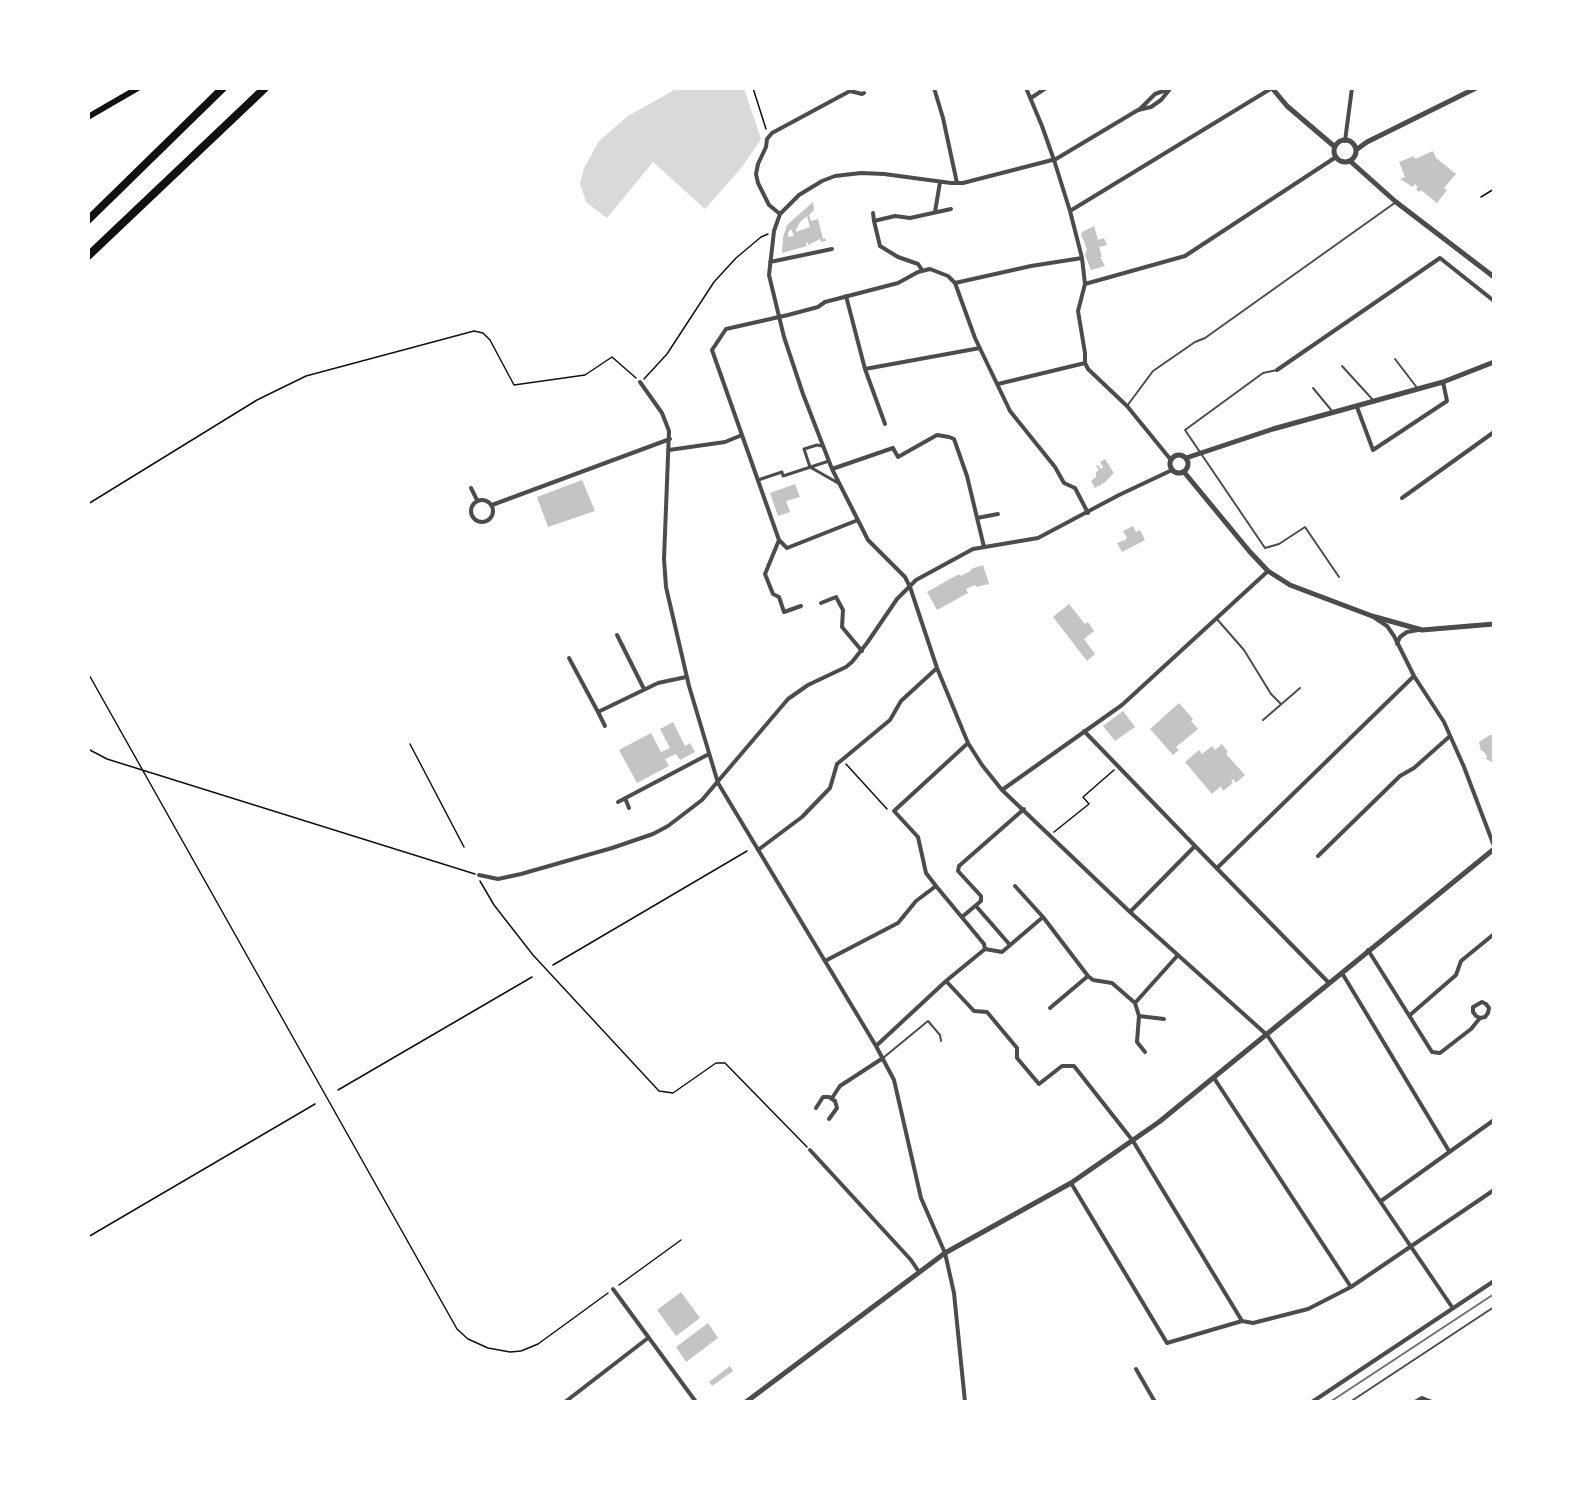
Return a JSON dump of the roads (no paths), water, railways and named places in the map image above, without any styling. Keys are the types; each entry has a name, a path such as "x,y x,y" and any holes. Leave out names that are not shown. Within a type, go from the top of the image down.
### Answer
{"highway":[{"path":"88,220 223,88"},
{"path":"88,256 265,88"}],"main road":[{"path":"88,117 138,88"},
{"path":"88,112 122,98"}],"street":[{"path":"934,88 948,136 957,183"},
{"path":"1026,88 1054,160 1082,258 1085,284 1078,311 1085,363 1088,369 1127,406 1171,460 1172,470"},
{"path":"1031,98 1046,88"},
{"path":"1070,211 1272,88 1287,106 1335,147 1336,157 1341,161 1350,161 1396,202 1494,278"},
{"path":"1345,141 1352,88"},
{"path":"1350,161 1356,150 1367,142 1467,90 1476,88"},
{"path":"1138,110 1151,107 1170,89"},
{"path":"1170,89 1155,94 1138,110 1063,157 1054,160 957,183 874,173 850,173 835,176 814,185 780,214 774,231 769,275 792,360 822,446 838,483 847,496 867,540 905,577 937,668 968,743 982,765 1002,790 1130,912 1268,1035 1452,1307"},
{"path":"780,214 769,205 756,174 767,139 772,133 850,91 864,93"},
{"path":"1335,147 1345,141 1353,145 1356,150"},
{"path":"1085,284 1185,256 1336,157"},
{"path":"935,213 940,182"},
{"path":"874,221 895,216 910,218 951,209"},
{"path":"873,213 880,246 898,257 918,264 922,270"},
{"path":"770,262 832,249"},
{"path":"955,283 1030,266 1082,258"},
{"path":"1277,369 1440,258 1494,301"},
{"path":"858,520 787,548 779,540 712,350 726,329 781,317 818,307 825,302 898,283 922,270 936,270 948,276 955,283 980,348 1010,411 1055,467 1064,483 1075,488 1088,513"},
{"path":"846,296 865,369 885,424"},
{"path":"865,369 980,348"},
{"path":"1171,460 1177,455 1186,458 1239,439 1443,382 1494,362"},
{"path":"998,384 1085,363"},
{"path":"640,382 662,413 670,439 664,563 669,599 686,676 718,783 876,1046 896,1087 921,1198 945,1253 954,1293 965,1401"},
{"path":"1357,407 1373,450 1447,401 1443,382"},
{"path":"1402,498 1494,432"},
{"path":"669,450 725,442 742,435"},
{"path":"832,469 893,448 898,457 937,435 949,437 954,440 967,476 984,546"},
{"path":"492,506 670,439"},
{"path":"822,446 818,444 804,449 810,467 838,483"},
{"path":"1172,470 1177,473 1184,472 1188,466 1186,458"},
{"path":"758,480 782,472 783,476 829,461"},
{"path":"479,875 498,879 612,848 653,834 668,826 702,800 788,699 808,685 846,667 862,651 897,599 927,572 973,549 1038,538 1172,470"},
{"path":"1184,472 1268,571 1290,585 1372,616 1422,630"},
{"path":"471,488 477,500"},
{"path":"477,500 484,500 492,506 493,510 490,519 482,523 474,519 471,513 477,500"},
{"path":"976,518 998,514"},
{"path":"779,540 765,574 784,612 801,606"},
{"path":"1002,790 1122,705 1268,571"},
{"path":"821,603 836,597 843,610 842,627 862,651"},
{"path":"746,1401 945,1253 1071,1183 1133,1141 1268,1035 1494,847 1464,767 1444,723 1414,676 1394,636 1387,626 1372,616"},
{"path":"1397,644 1400,637 1407,632 1494,624"},
{"path":"616,635 645,689"},
{"path":"569,658 605,726"},
{"path":"758,850 802,817 830,788 834,769 842,760 890,720 901,701 937,668"},
{"path":"598,712 658,683 686,676"},
{"path":"1217,868 1414,676"},
{"path":"1084,731 1329,983"},
{"path":"1318,856 1400,777 1414,768 1450,736"},
{"path":"968,743 894,811 918,837 927,873 984,947 1002,952 1043,917"},
{"path":"618,802 709,754"},
{"path":"625,798 629,808"},
{"path":"962,917 981,902 981,896 958,869 1024,809"},
{"path":"1130,912 1195,846"},
{"path":"825,961 898,922 916,901 936,886"},
{"path":"1015,886 1043,917 1088,976 1093,980 1112,983 1135,1003 1139,1016 1137,1042 1146,1052"},
{"path":"976,906 1010,945"},
{"path":"1410,1015 1456,975 1461,961 1494,934"},
{"path":"876,1046 984,947"},
{"path":"1368,950 1432,1052 1440,1053 1471,1029 1480,1018 1485,1017 1488,1013 1486,1004 1482,1002 1473,1007 1473,1012 1480,1018"},
{"path":"1135,1003 1178,955"},
{"path":"1342,972 1449,1151"},
{"path":"1050,1008 1088,976"},
{"path":"946,981 974,1011 987,1012 1017,1048 1017,1058 1039,1084 1062,1066 1074,1066 1133,1141 1242,1321"},
{"path":"1139,1016 1164,1019"},
{"path":"832,1098 840,1086 883,1058"},
{"path":"1214,1078 1351,1287"},
{"path":"816,1108 823,1097 832,1098 837,1108 829,1119"},
{"path":"1381,1201 1494,1120"},
{"path":"810,1150 911,1260 919,1272"},
{"path":"1071,1183 1167,1343 1242,1321 1253,1323 1308,1309 1351,1287 1494,1190"},
{"path":"1312,1401 1494,1281"},
{"path":"613,1289 696,1401"},
{"path":"565,1401 648,1338"},
{"path":"1136,1369 1155,1401"},
{"path":"1415,1401 1422,1398 1432,1401"}],"lane":[{"path":"1127,406 1153,371 1205,338 1396,202"},
{"path":"1395,359 1418,389"},
{"path":"1342,366 1375,402"},
{"path":"1277,369 1263,373 1185,430 1265,548 1279,544 1305,527 1339,577"},
{"path":"1313,388 1332,412"},
{"path":"1216,618 1244,650 1271,694 1281,704"},
{"path":"1263,720 1300,688"},
{"path":"883,1058 928,1021 940,1035 941,1041"},
{"path":"1350,1401 1494,1307"}],"railway":[{"path":"1330,1402 1494,1294"}]}
